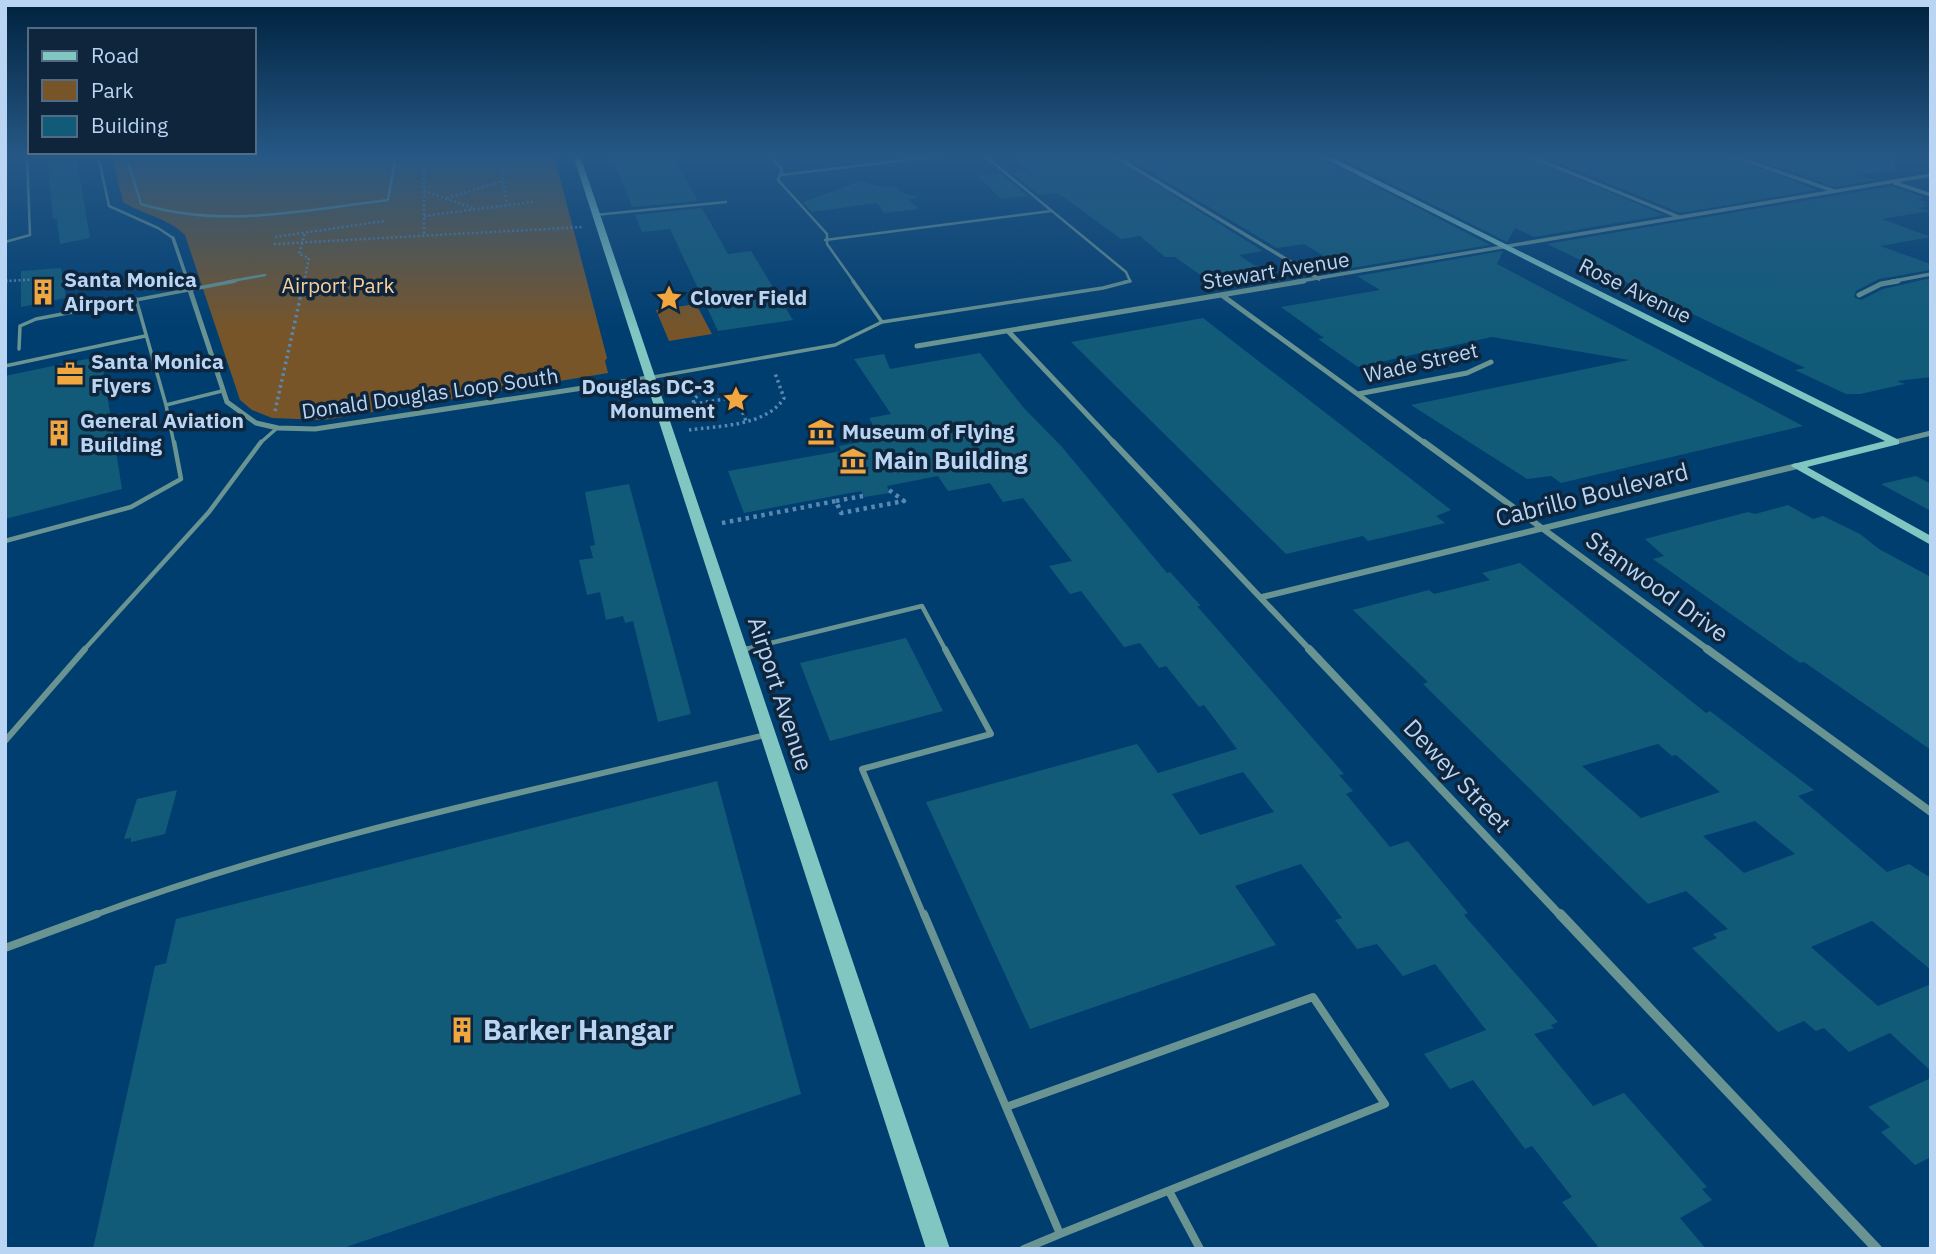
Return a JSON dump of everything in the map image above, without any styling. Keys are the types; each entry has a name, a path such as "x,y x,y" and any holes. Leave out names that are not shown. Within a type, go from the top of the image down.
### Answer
{"street":[{"path":"1211,214 1320,280"},
{"name":"Rose Avenue","path":"1436,214 1895,442"},
{"path":"1668,214 1679,218"},
{"name":"Stewart Avenue","path":"917,346 1705,214"},
{"name":"Airport Avenue","path":"595,215 938,1249"},
{"name":"Donald Douglas Loop South","path":"173,238 222,391 235,412 247,420 276,429 315,429 648,378"},
{"path":"1859,295 1881,284 1931,274"},
{"name":"Stanwood Drive","path":"1223,296 1931,812"},
{"name":"Dewey Street","path":"1008,331 1877,1249"},
{"name":"Wade Street","path":"1358,394 1467,373 1491,362"},
{"name":"Cabrillo Boulevard","path":"1262,597 1931,433"},
{"path":"1797,466 1931,541"}],"lane":[{"path":"5,242 29,236 28,214"},
{"name":"Donald Douglas Loop South","path":"121,214 158,228 173,238"},
{"path":"170,214 216,217 251,214"},
{"path":"595,215 610,214"},
{"path":"805,214 827,234 825,240"},
{"path":"825,240 1032,214"},
{"path":"648,378 802,353 835,345 882,322 1130,281 1126,272 1055,214"},
{"path":"825,240 882,322"},
{"path":"19,349 20,326 36,318 265,275"},
{"path":"5,541 131,507 181,479 166,405 136,299"},
{"path":"5,366 145,337"},
{"path":"166,405 222,391"},
{"path":"5,741 108,622 209,512 263,439 276,429"},
{"path":"740,651 922,606 991,734 862,769 1060,1234"},
{"path":"5,948 161,890 408,821 768,734"},
{"path":"1006,1107 1313,997 1385,1104 1060,1234 1047,1245 1024,1249"},
{"path":"1169,1191 1200,1249"}],"path":[{"path":"424,236 424,216 440,214"},
{"path":"275,237 384,221"},
{"path":"274,244 587,227"},
{"path":"284,418 275,413 309,258 299,254 304,233"},
{"path":"5,281 41,279 39,297"},
{"path":"688,430 746,421 766,415 784,400 774,370"},
{"path":"681,410 695,407 697,394 712,385"},
{"path":"694,404 737,397 746,421"},
{"path":"836,501 841,513 904,501 889,490"},
{"path":"722,523 863,496"}],"green space":[{"name":"Airport Park","path":"148,214 569,214 607,358 605,361 608,373 324,420 272,418 252,410 240,400 185,235 171,224"},
{"path":"696,304 712,334 669,341 656,310"}],"building":[{"path":"52,214 86,214 90,238 60,244 57,218 53,219"},
{"path":"705,214 728,254 751,251 793,320 718,331 670,229 642,232 635,215"},
{"path":"1086,214 1203,214 1263,251 1239,255 1270,276 1213,284 1175,257 1165,257 1140,236 1121,239"},
{"path":"1220,214 1429,214 1490,245 1345,269 1304,244 1277,248"},
{"path":"1450,214 1664,215 1534,237 1515,228 1507,242"},
{"path":"1728,214 1915,214 1882,219 1931,237 1880,246 1931,264 1931,270 1879,279 1856,291 1854,297 1861,300 1883,289 1931,278 1931,377 1897,381 1905,384 1860,394 1846,394 1795,370 1805,368 1547,244"},
{"path":"1503,251 1497,264 1803,426 1561,483 1551,476 1527,479 1411,405 1629,360 1492,337 1358,367 1318,339 1324,338 1281,307 1380,290 1357,276"},
{"name":"Santa Monica Airport","path":"61,268 66,298 21,307 21,271"},
{"path":"1203,318 1451,510 1436,516 1445,523 1368,541 1363,536 1286,554 1071,342"},
{"path":"980,353 1023,407 1062,447 1167,573 1170,572 1201,606 1197,606 1344,774 1339,775 1353,791 1346,794 1390,847 1408,841 1468,913 1464,915 1558,1022 1551,1025 1554,1028 1534,1034 1593,1106 1624,1093 1707,1187 1702,1189 1712,1200 1680,1218 1706,1249 1600,1249 1562,1202 1572,1197 1532,1146 1525,1149 1473,1080 1450,1089 1424,1054 1486,1030 1435,964 1403,976 1377,944 1357,949 1335,920 1342,918 1301,864 1235,886 1276,945 1030,1029 926,802 1137,744 1158,773 1237,749 1204,705 1199,707 1166,666 1159,668 1140,643 1124,647 1081,591 1070,594 1049,566 1072,561 1023,498 1003,502 990,483 948,491 938,476 887,486 890,493 864,497 861,491 744,513 728,471 841,451 839,446 859,442 853,431 874,427 869,418 891,414 854,359 884,354 890,369","holes":["1243,772 1274,812 1200,835 1172,794"]},
{"name":"General Aviation Building","path":"101,356 122,489 5,519 5,376"},
{"path":"1916,476 1931,484 1931,511 1881,484"},
{"path":"629,484 691,714 658,722 633,621 625,623 623,616 606,620 600,592 587,595 579,560 593,558 590,546 595,545 585,492"},
{"path":"1788,505 1813,519 1823,516 1860,534 1879,549 1931,577 1931,750 1804,662 1800,663 1653,559 1664,556 1645,539 1748,512 1755,514"},
{"path":"1520,563 1706,713 1710,711 1814,790 1798,796 1887,872 1909,864 1931,878 1931,970 1872,921 1811,947 1878,1006 1931,984 1931,1071 1890,1033 1849,1052 1824,1028 1816,1031 1804,1021 1778,1032 1692,948 1717,938 1713,934 1728,929 1686,891 1648,904 1423,684 1428,682 1353,610 1429,590 1434,594 1490,580 1482,573","holes":["1658,744 1672,756 1676,755 1720,792 1641,818 1582,766","1755,821 1795,854 1744,873 1703,836"]},
{"path":"906,638 943,711 830,741 800,663"},
{"name":"Barker Hangar","path":"717,781 801,1094 340,1249 93,1249 155,966 166,963 176,919"},
{"path":"177,790 165,834 131,842 131,838 124,839 137,799"},
{"path":"1931,1078 1931,1157 1915,1165 1881,1132 1890,1127 1868,1107"}],"place":[{"name":"Santa Monica Airport","path":"43,292"},
{"name":"Clover Field","path":"669,298"},
{"name":"Santa Monica Flyers","path":"70,374"},
{"name":"Douglas DC-3 Monument","path":"736,399"},
{"name":"Museum of Flying","path":"821,432"},
{"name":"General Aviation Building","path":"59,433"},
{"name":"Main Building","path":"853,461"},
{"name":"Barker Hangar","path":"462,1030"}]}
